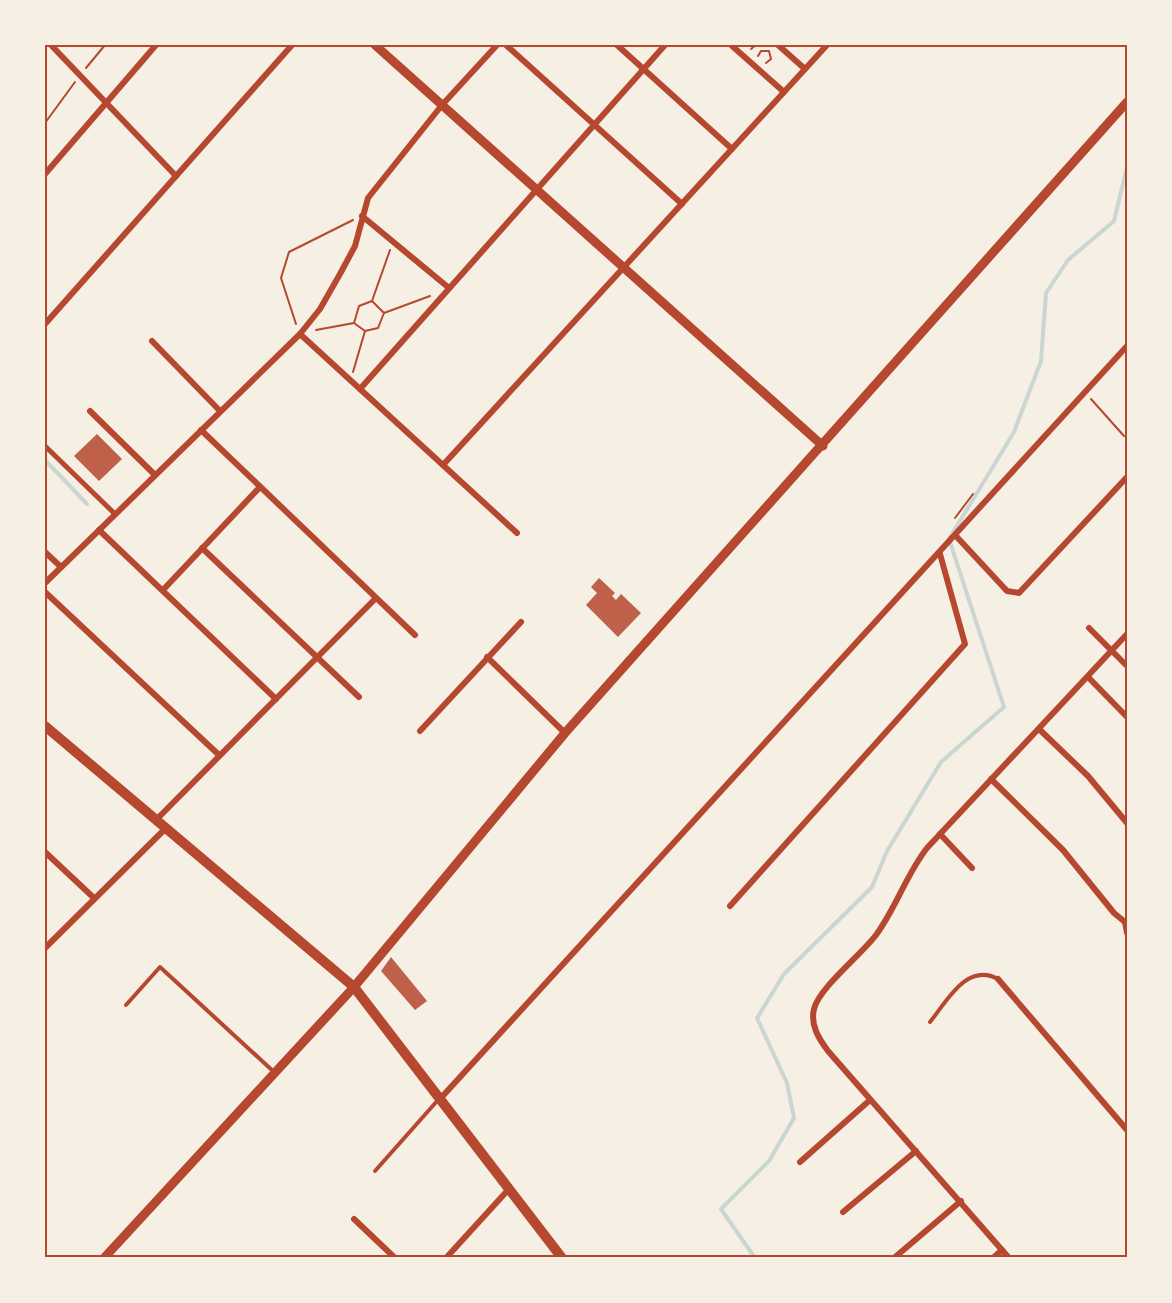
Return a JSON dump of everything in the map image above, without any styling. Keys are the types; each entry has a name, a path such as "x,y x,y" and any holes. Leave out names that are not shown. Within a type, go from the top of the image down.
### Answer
{"main road":[{"path":"45,726 354,987 562,1258"}],"street":[{"path":"51,45 176,176"},
{"path":"45,174 156,45"},
{"path":"45,324 292,45"},
{"path":"375,45 823,446"},
{"path":"45,583 300,334 320,309 355,246 368,198 442,105 497,45"},
{"path":"506,45 682,204"},
{"path":"617,45 732,149"},
{"path":"360,389 665,45"},
{"path":"731,45 784,92"},
{"path":"778,45 805,69"},
{"path":"443,465 827,45"},
{"path":"104,1258 354,987 565,733 1127,102"},
{"path":"362,216 449,288"},
{"path":"300,334 517,533"},
{"path":"152,341 220,411"},
{"path":"440,1099 940,554 1127,346"},
{"path":"90,411 155,475"},
{"path":"201,430 415,635"},
{"path":"45,446 115,514"},
{"path":"954,538 1007,591 1019,593 1127,477"},
{"path":"163,590 260,487"},
{"path":"99,530 276,699"},
{"path":"202,548 359,697"},
{"path":"45,552 61,567"},
{"path":"730,906 965,644 940,554"},
{"path":"45,592 219,755"},
{"path":"156,820 375,599"},
{"path":"420,731 521,622"},
{"path":"1089,628 1127,666"},
{"path":"1009,1258 828,1051 817,1037 813,1020 818,999 877,934 917,860 1127,634"},
{"path":"487,657 565,733"},
{"path":"1088,677 1127,717"},
{"path":"1039,729 1088,776 1127,823"},
{"path":"991,779 1063,850 1114,913 1126,922 1127,933"},
{"path":"45,948 166,828"},
{"path":"940,834 972,868"},
{"path":"45,852 94,898"},
{"path":"998,979 1127,1130"},
{"path":"800,1162 870,1100"},
{"path":"843,1212 916,1151"},
{"path":"446,1258 508,1190"},
{"path":"894,1258 961,1201"},
{"path":"354,1219 395,1258"},
{"path":"993,1258 1002,1250"}],"lane":[{"path":"126,1005 160,967 275,1073"},
{"path":"930,1022 967,978 985,974 998,979"},
{"path":"375,1171 440,1099"}],"path":[{"path":"746,47 752,49 756,45"},
{"path":"761,51 769,51 771,59 766,63 760,61 758,56 761,51"},
{"path":"362,216 289,252 281,278 300,334 354,323 365,331 378,328 384,313 449,288"},
{"path":"354,323 359,306 372,301 393,242"},
{"path":"372,301 384,313"},
{"path":"351,380 365,331"},
{"path":"1085,393 1124,436"}],"building":[{"path":"97,434 122,459 99,481 74,456"},
{"path":"599,578 615,593 612,596 616,600 621,594 641,613 618,637 586,605 597,593 591,587"},
{"path":"391,957 427,1001 415,1010 381,971"}],"waterway":[{"path":"755,1258 721,1209 769,1161 794,1118 787,1083 757,1018 784,974 872,887 887,851 941,762 1004,707 949,539 1014,432 1041,361 1046,293 1068,260 1114,221 1127,167"},
{"path":"45,460 87,504"}]}
